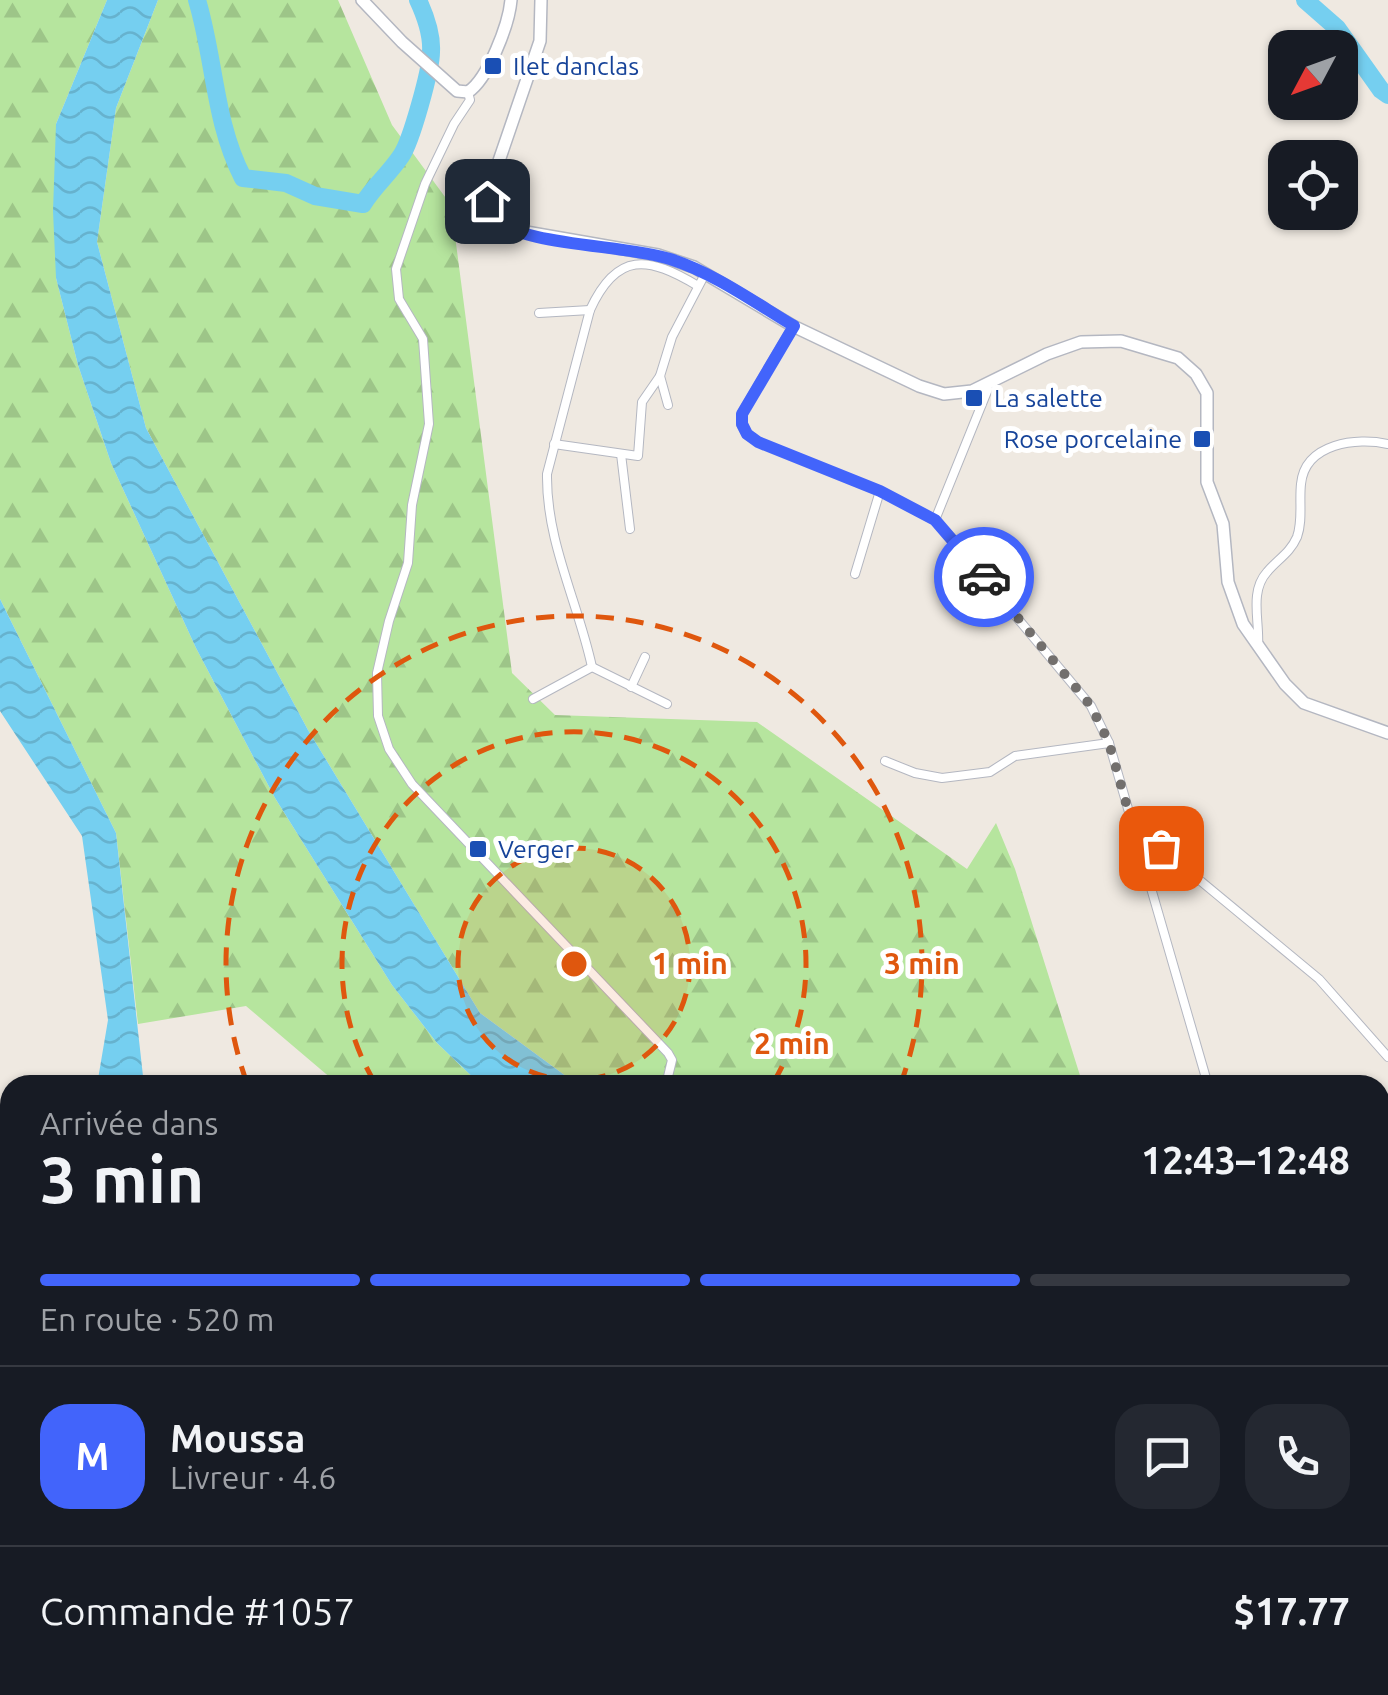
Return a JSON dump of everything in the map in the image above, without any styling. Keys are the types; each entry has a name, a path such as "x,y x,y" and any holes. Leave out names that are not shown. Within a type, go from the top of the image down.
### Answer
{"street":[{"path":"362,0 457,91 468,92 477,86 489,62 511,0"},
{"path":"541,0 540,41 489,190 489,216 526,232 658,255 706,274 794,326 919,386 944,394 961,395 1081,342 1121,341 1178,358 1188,365 1207,394 1206,468 1210,492 1223,524 1228,582 1234,603 1258,648 1304,703 1388,734"},
{"path":"468,92 466,110 454,124 425,184 396,269 398,299 423,340 429,424 412,504 408,563 376,673 378,716 389,749 412,784 672,1060 668,1075"},
{"path":"667,704 592,668 551,531 547,474 590,310 600,289 623,267 651,264 671,270 698,286"},
{"path":"554,444 638,456 642,402 660,376 672,337 706,274"},
{"path":"539,313 590,310"},
{"path":"794,326 742,414 747,434 768,447 880,491 935,520 1091,706 1109,743 1205,1075"},
{"path":"660,376 668,405"},
{"path":"935,520 987,385"},
{"path":"1258,648 1258,587 1265,573 1289,553 1299,532 1302,478 1308,466 1319,453 1336,445 1371,440 1388,444"},
{"path":"621,454 630,529"},
{"path":"854,574 880,491"},
{"path":"631,687 645,657"},
{"path":"533,699 592,668"},
{"path":"885,761 942,778 990,772 1015,756 1109,743"},
{"path":"1132,824 1319,979 1388,1057"}],"green space":[{"path":"0,0 107,0 56,124 56,278 78,365 111,463 196,648 275,798 392,985 437,1043 471,1075 327,1075 246,1006 138,1024 116,833 0,599"},
{"path":"158,0 338,0 392,125 451,205 512,673 555,715 757,722 967,869 996,823 1015,869 1080,1075 564,1075 480,1013 308,730 146,428 97,242 116,108"}],"water":[{"path":"107,0 158,0 116,108 97,242 146,428 308,730 480,1013 564,1075 471,1075 437,1043 392,985 275,798 196,648 111,463 78,365 56,278 56,124"},
{"path":"0,599 116,833 143,1075 99,1075 108,1020 82,836 0,711"}],"waterway":[{"path":"197,0 220,113 243,178 286,183 315,196 363,204 401,156 420,105 431,46 418,0"},
{"path":"1305,0 1337,28 1388,95"}],"way so far":[{"path":"984,577 1091,706 1109,743 1132,824 1161,848"}],"place":[{"name":"Ilet danclas","path":"493,66"},
{"name":"La salette","path":"974,398"},
{"name":"Rose porcelaine","path":"1202,439"},
{"name":"Verger","path":"478,849"}],"route":[{"path":"487,201 489,216 505,226 557,240 658,255 694,267 794,326 742,414 747,434 768,447 919,510 946,531 984,577"}]}
